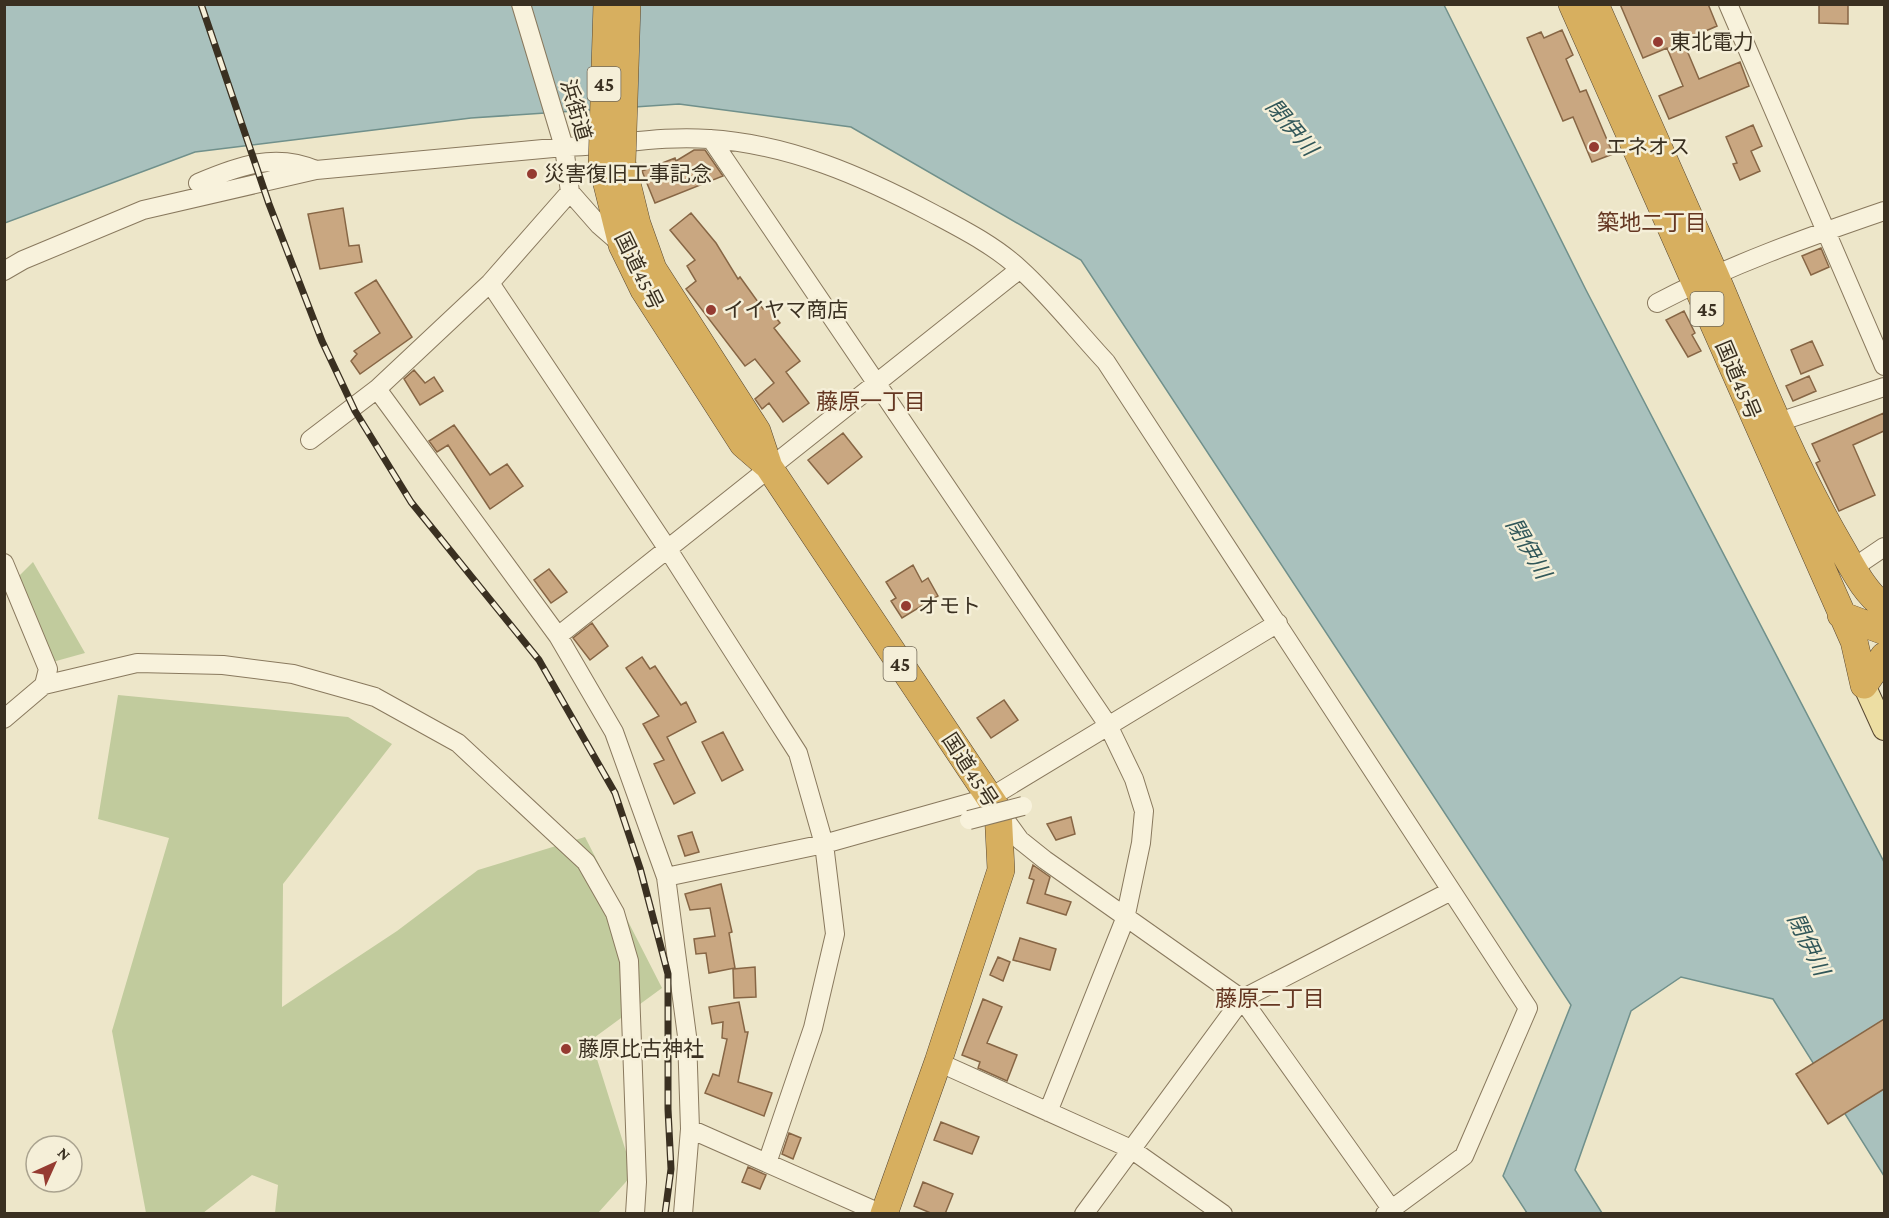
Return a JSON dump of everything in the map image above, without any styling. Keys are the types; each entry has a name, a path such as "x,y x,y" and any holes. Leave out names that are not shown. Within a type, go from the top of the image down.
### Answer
{"highway":[{"name":"国道45号","path":"607,4 612,164 622,245 644,290 743,444 769,467 1004,804 1001,870 938,1062 883,1214"},
{"name":"国道45号","path":"627,4 612,164 638,224 653,269 757,431 769,467"},
{"name":"国道45号","path":"1572,4 1706,280"},
{"name":"国道45号","path":"1595,4 1767,425 1867,624"},
{"name":"国道45号","path":"1767,425 1853,568 1876,600 1867,624"},
{"name":"45","path":"1817,507 1867,624 1864,685"},
{"path":"1864,685 1884,656"}],"main road":[{"path":"1864,685 1884,729"}],"street":[{"name":"浜街道","path":"520,4 564,147 570,192"},
{"path":"1728,4 1884,366"},
{"path":"4,271 23,260 143,210 316,170 564,147 601,146 668,137 750,144 825,163 885,188 957,226 1020,269 1106,362 1528,1008 1464,1156 1389,1212 1242,999 1125,919 1020,840 1004,804"},
{"path":"711,139 1108,725 1134,779 1144,811 1141,843 1125,919 1048,1112"},
{"path":"198,183 243,166 283,160 316,170"},
{"path":"310,440 377,389 490,284 570,192 599,225 622,245"},
{"path":"1657,303 1706,280 1826,231 1884,212"},
{"path":"558,636 1020,269"},
{"path":"490,284 667,549 798,753 824,844 835,934 813,1028 767,1163"},
{"path":"1767,425 1884,387"},
{"path":"377,389 558,636 614,732 666,877 687,1036 690,1129 683,1214"},
{"path":"1853,568 1884,547"},
{"path":"4,563 48,669 44,685"},
{"path":"969,820 1004,804 1108,725 1278,623"},
{"path":"4,719 44,685 137,663 223,664 293,674 375,697 458,743 586,862 615,914 630,961 637,1182 635,1214"},
{"path":"666,877 1004,804"},
{"path":"1084,1214 1242,999 1451,891"},
{"path":"938,1062 1131,1149 1223,1214"},
{"path":"690,1129 883,1214"}],"green space":[{"path":"33,562 85,653 49,663 16,579"},
{"path":"118,695 348,717 392,744 283,884 282,1007 397,931 478,870 585,837 662,988 591,1040 633,1174 598,1213 275,1213 278,1185 252,1175 203,1213 146,1213 112,1031 169,838 98,819"}],"water":[{"name":"閉伊川","path":"5,5 1444,5 1586,290 1884,862 1884,1176 1773,999 1681,977 1631,1011 1575,1170 1602,1213 1527,1213 1503,1176 1571,1005 1081,260 851,127 679,104 471,118 195,152 5,223"}],"building":[{"path":"1620,4 1708,4 1717,26 1683,41 1699,79 1740,62 1749,86 1669,119 1659,96 1683,86 1667,48 1643,58"},
{"path":"1819,5 1848,5 1848,24 1819,23"},
{"path":"1562,30 1573,55 1566,59 1580,92 1586,90 1613,154 1592,162 1573,117 1563,121 1527,38 1541,32 1544,38"},
{"path":"1753,125 1762,146 1751,151 1760,171 1740,180 1733,164 1737,163 1726,137"},
{"path":"694,150 705,150 723,176 655,203 642,171 675,158 676,161"},
{"path":"343,208 349,246 359,245 362,262 320,269 308,214"},
{"path":"691,213 716,243 738,279 740,277 763,309 767,306 780,323 774,328 800,361 786,372 809,403 783,422 769,403 762,409 755,399 774,383 755,359 745,366 686,289 696,281 687,266 695,260 670,230"},
{"path":"1821,248 1829,267 1811,275 1802,256"},
{"path":"376,280 412,337 360,374 351,361 357,354 354,351 380,333 355,293"},
{"path":"1684,311 1695,333 1692,335 1701,351 1688,357 1666,320"},
{"path":"1812,341 1823,365 1801,374 1791,350"},
{"path":"414,370 425,383 434,377 443,391 420,405 404,379"},
{"path":"1809,376 1816,391 1793,401 1786,386"},
{"path":"1884,413 1884,431 1853,445 1875,495 1839,511 1816,463 1820,461 1812,444"},
{"path":"454,425 490,475 507,464 523,486 490,509 448,445 437,452 429,441"},
{"path":"843,433 862,457 828,484 808,460"},
{"path":"913,565 922,582 928,578 938,596 902,618 891,601 896,598 886,582"},
{"path":"549,569 567,592 551,603 534,580"},
{"path":"592,623 608,646 590,660 573,638"},
{"path":"642,657 650,669 655,666 681,705 686,702 696,722 667,737 695,793 674,804 654,764 664,760 643,724 659,716 626,668"},
{"path":"1004,700 1018,720 991,738 977,718"},
{"path":"723,732 743,770 722,781 702,742"},
{"path":"1071,817 1075,834 1056,840 1047,824"},
{"path":"692,832 699,852 685,856 678,836"},
{"path":"1033,865 1050,877 1045,894 1071,902 1066,915 1027,903 1034,880 1029,878"},
{"path":"721,884 732,932 729,933 735,968 709,973 706,953 696,954 694,939 715,936 710,908 690,910 685,894"},
{"path":"1020,938 1056,949 1050,970 1013,960"},
{"path":"998,957 1010,962 1003,981 990,975"},
{"path":"755,967 756,997 734,998 733,969"},
{"path":"983,999 1002,1007 987,1043 1017,1055 1007,1081 978,1068 980,1062 962,1055"},
{"path":"739,1002 745,1032 748,1032 738,1082 772,1093 764,1116 705,1093 713,1074 719,1076 727,1039 722,1038 723,1022 712,1024 709,1007"},
{"path":"1884,1019 1884,1089 1828,1124 1796,1074"},
{"path":"941,1122 979,1137 972,1154 934,1140"},
{"path":"789,1133 801,1138 793,1159 782,1154"},
{"path":"748,1167 766,1175 760,1189 742,1182"},
{"path":"923,1182 953,1194 945,1214 933,1214 914,1206"}],"railway":[{"path":"201,4 269,204 322,341 355,411 411,502 539,660 615,793 640,868 668,974 668,1109 671,1169 665,1214"}],"place":[{"name":"東北電力","path":"1658,42"},
{"name":"エネオス","path":"1594,147"},
{"name":"災害復旧工事記念","path":"532,174"},
{"name":"イイヤマ商店","path":"711,310"},
{"name":"オモト","path":"906,606"},
{"name":"藤原比古神社","path":"566,1049"}],"district":[{"name":"築地二丁目","path":"1652,222"},
{"name":"藤原一丁目","path":"871,401"},
{"name":"藤原二丁目","path":"1270,998"}]}
